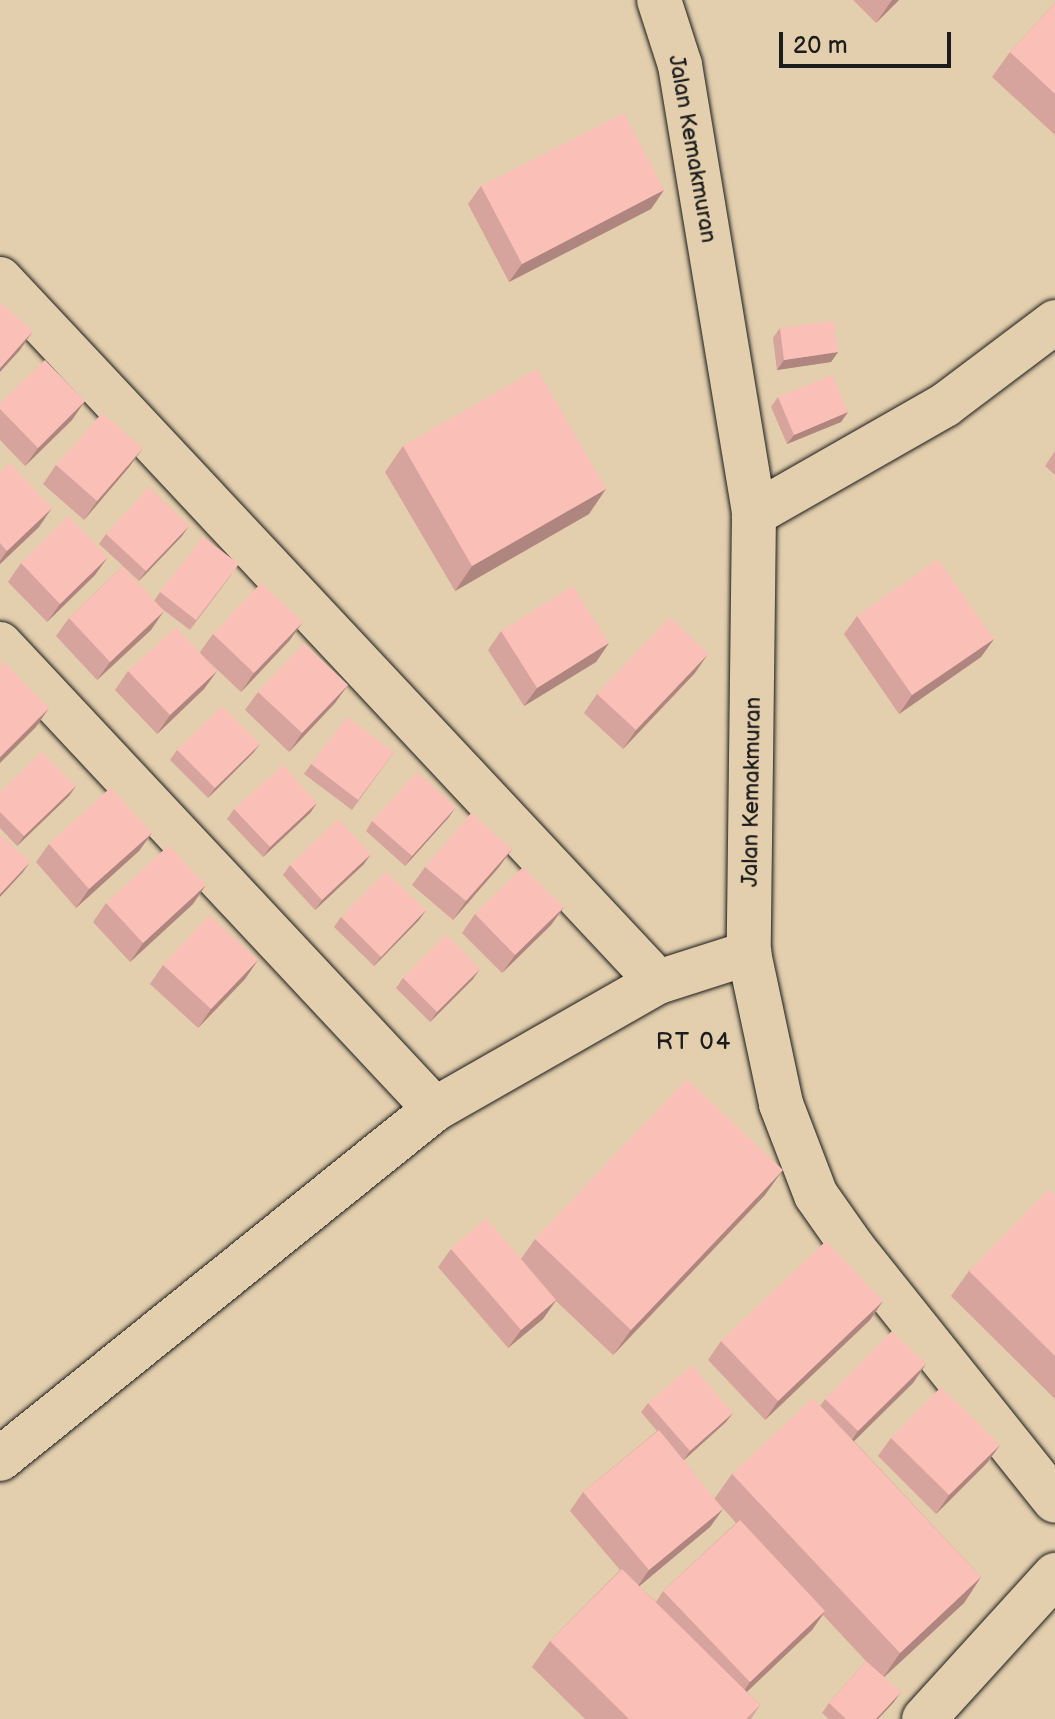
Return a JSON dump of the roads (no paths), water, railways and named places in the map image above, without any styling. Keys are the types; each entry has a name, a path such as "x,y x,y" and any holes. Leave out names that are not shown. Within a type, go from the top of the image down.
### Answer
{"street":[{"name":"Jalan Kemakmuran","path":"659,0 680,65 754,514 749,953 781,1104 816,1195 1055,1501"},
{"path":"0,279 658,982"},
{"path":"754,514 945,405 1055,322"},
{"path":"0,644 435,1109"},
{"path":"0,1459 435,1109 658,982 749,953"},
{"path":"924,1719 1055,1575"}],"district":[{"name":"RT 04","path":"694,1042"}]}
